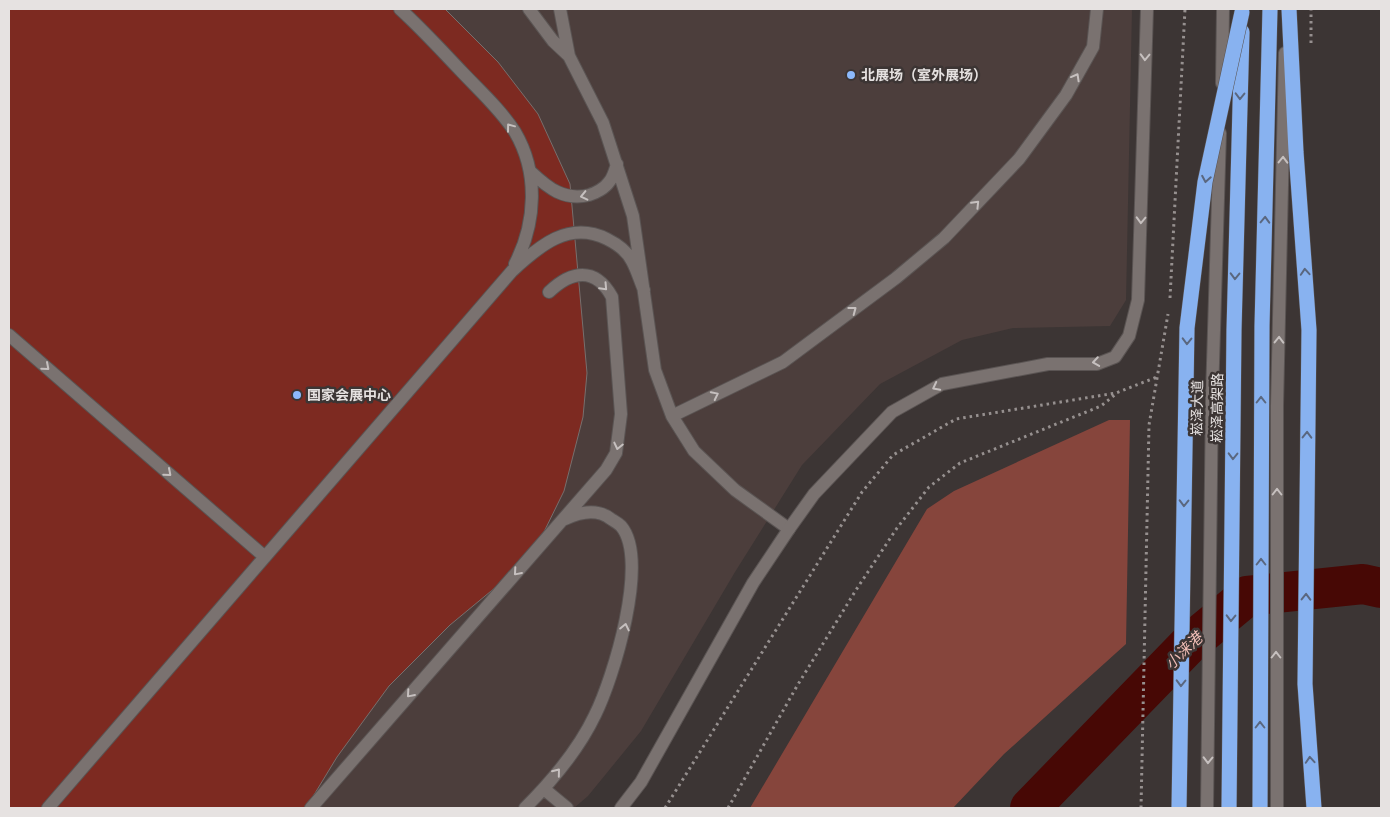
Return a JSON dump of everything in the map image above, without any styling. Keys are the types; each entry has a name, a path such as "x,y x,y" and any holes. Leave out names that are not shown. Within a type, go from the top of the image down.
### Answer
{"highway":[{"path":"1260,808 1262,326 1270,9"},
{"path":"1288,9 1308,330 1305,684 1314,808"},
{"path":"1179,808 1187,328 1205,182 1242,10"},
{"name":"崧泽高架路","path":"1229,808 1234,330 1242,10"}],"main road":[{"path":"400,9 490,102 515,132 531,172 532,213 521,252 512,271"},
{"path":"529,9 553,41 569,56"},
{"path":"560,9 569,56 603,123 633,216 655,370 672,416 694,451 735,490 789,529"},
{"path":"672,416 783,362 896,278 944,238 1019,159 1066,95 1093,47 1097,9"},
{"path":"621,808 641,782 753,583 789,529 814,494 892,412 942,384 1048,364 1097,364 1116,357 1128,336 1138,300 1147,9"},
{"name":"崧泽大道","path":"1207,808 1212,396 1223,9"},
{"path":"1277,808 1277,406 1288,9"},
{"path":"531,172 558,194 577,198 596,193 609,182 617,164"},
{"path":"48,808 512,271 551,240 571,232 595,233 618,244 632,260 644,290"},
{"path":"311,808 606,470 616,453 621,414 612,297 606,286 591,275 574,275 561,280 549,292"},
{"path":"9,335 264,557"},
{"path":"525,808 544,789 578,747 595,716 610,682 628,612 631,561 627,540 621,526 608,516 581,512 560,521"},
{"path":"544,789 567,808"}],"path":[{"path":"1170,303 1185,9"},
{"path":"1141,808 1149,425 1168,312"},
{"path":"665,808 862,492 893,455 956,419 1116,393 1158,376"},
{"path":"728,808 797,686 856,590 897,528 929,488 960,463 1101,406 1116,393"}],"shaded area":[{"path":"9,9 1132,9 1126,300 1110,326 1013,328 962,340 880,384 802,465 735,572 641,731 588,796 574,808 9,808"},
{"path":"1109,420 1130,420 1126,644 1004,754 953,808 750,808 927,509 954,491"}],"building":[{"name":"国家会展中心","path":"9,9 445,9 498,62 538,114 570,184 587,373 583,417 564,491 539,542 508,577 450,625 389,686 337,757 306,808 9,808"}],"waterway":[{"name":"小涞港","path":"1030,808 1189,644 1247,596 1363,584 1381,588"}],"place":[{"name":"北展场（室外展场）","path":"851,75"},
{"name":"国家会展中心","path":"297,395"}]}
